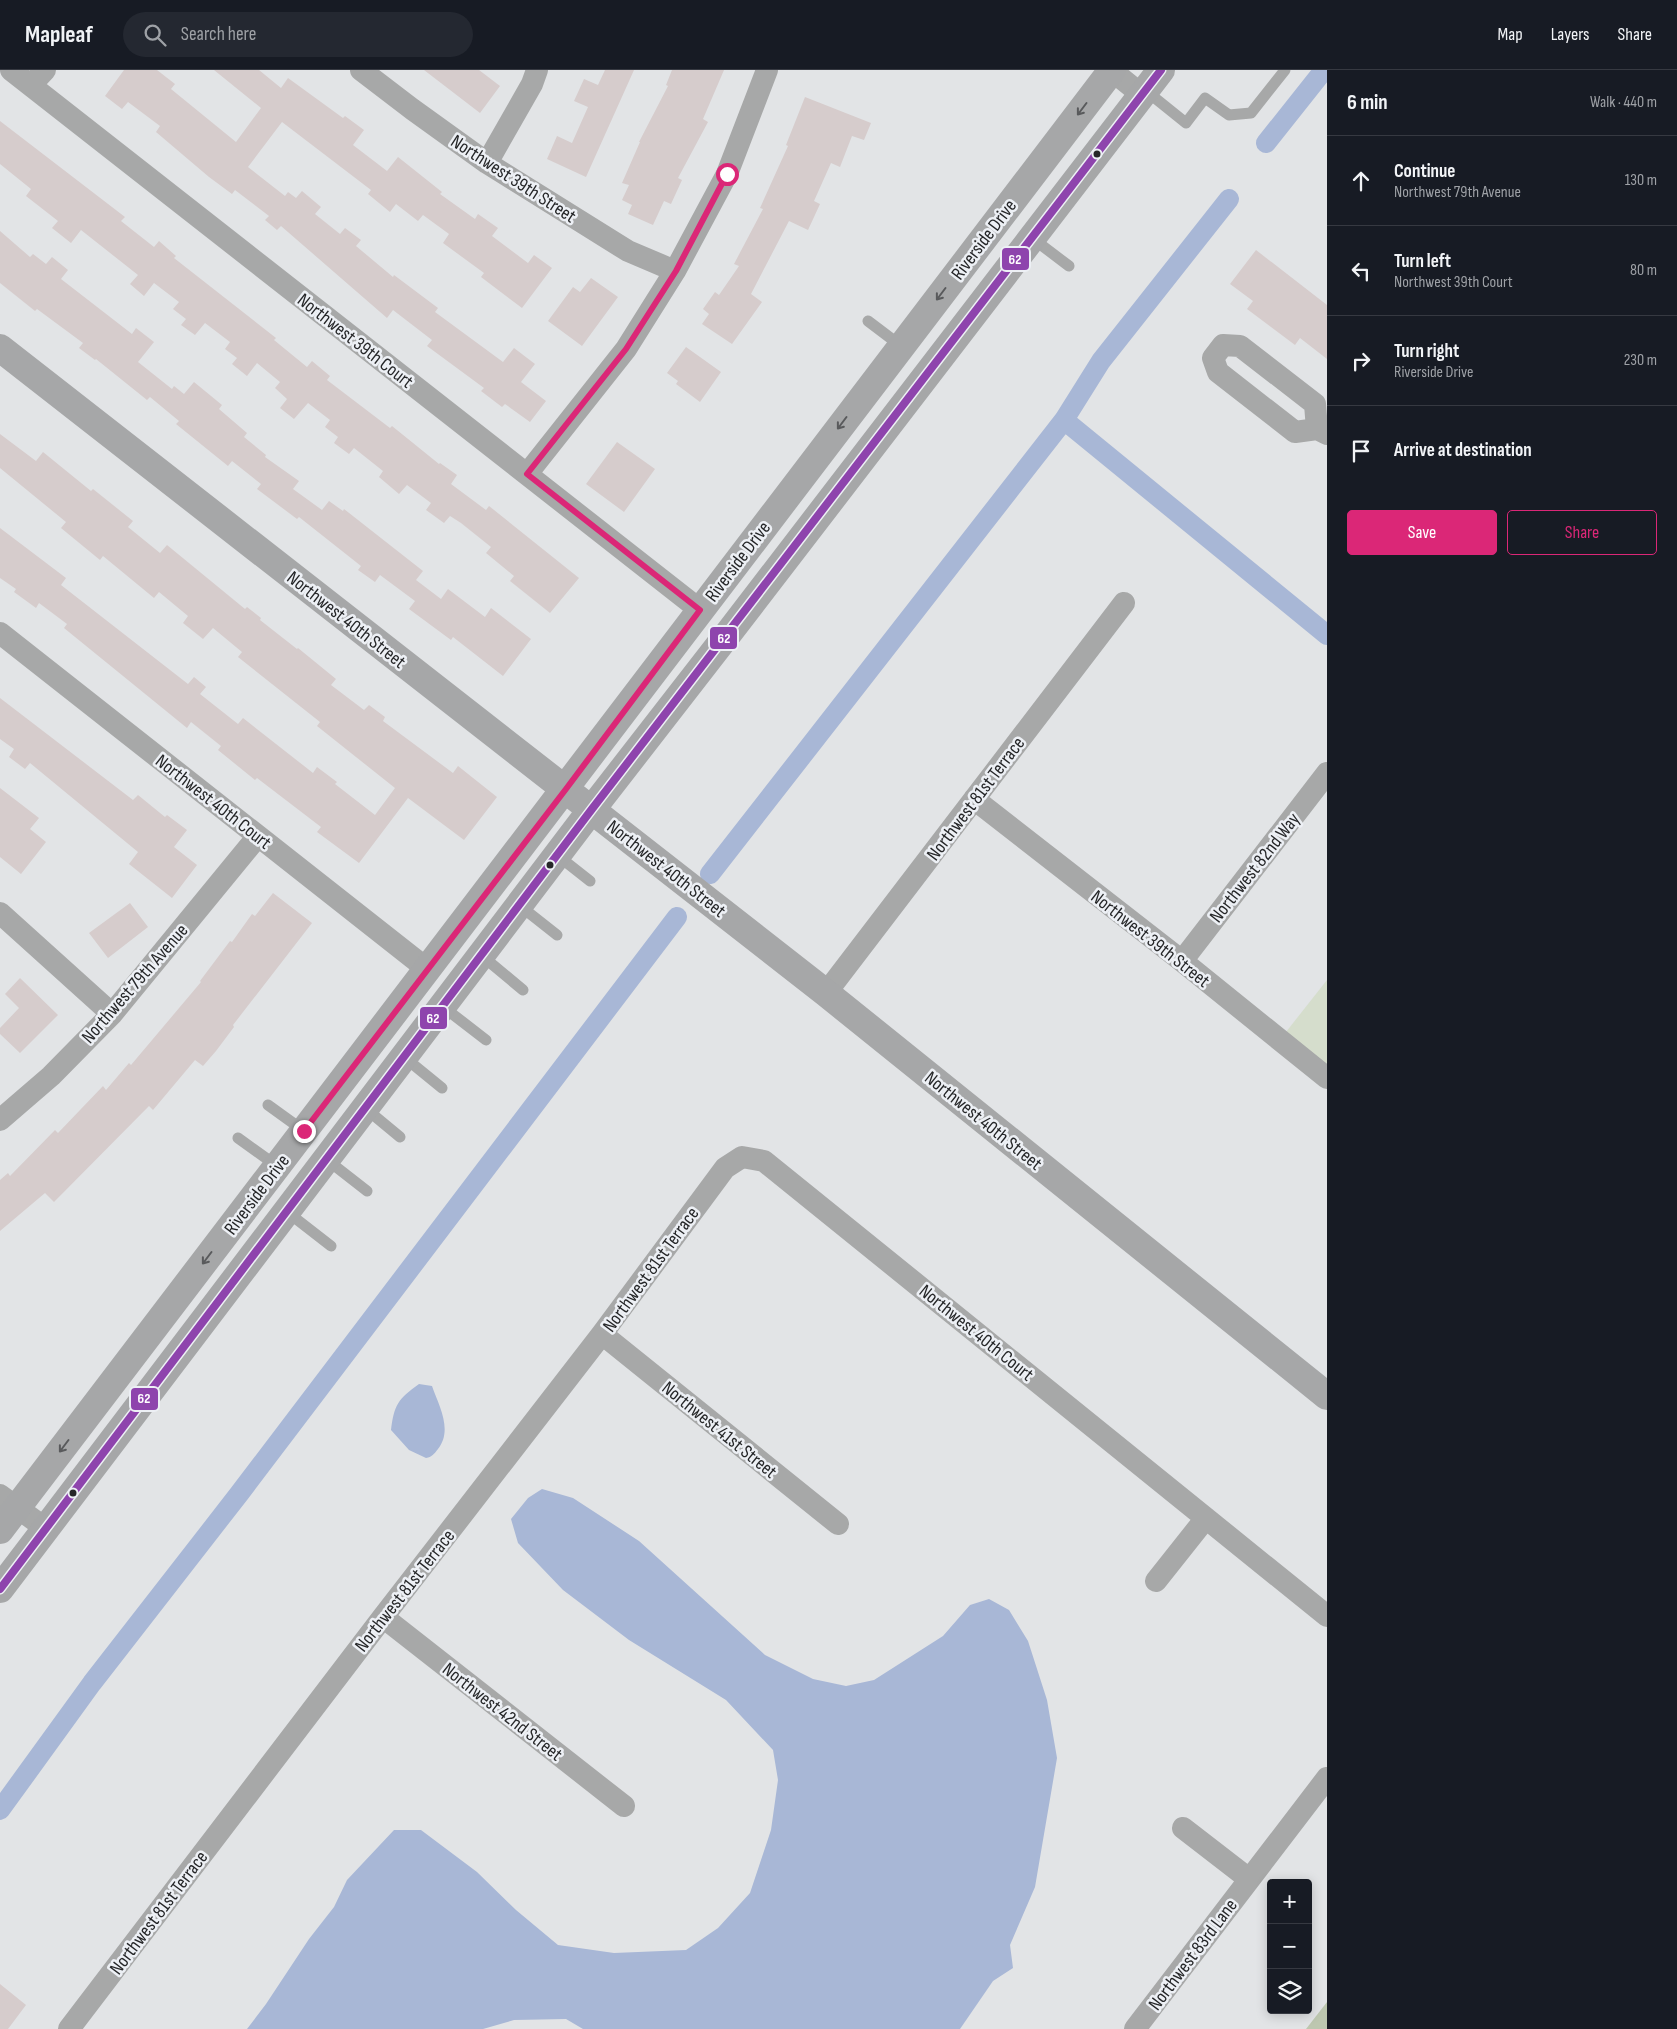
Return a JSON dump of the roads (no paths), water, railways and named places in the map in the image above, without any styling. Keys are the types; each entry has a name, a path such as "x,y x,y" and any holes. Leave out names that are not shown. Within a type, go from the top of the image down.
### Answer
{"street":[{"name":"Northwest 39th Court","path":"12,70 38,78 527,474 700,610"},
{"name":"Northwest 39th Street","path":"361,70 412,110 488,163 628,251 676,271"},
{"path":"488,163 532,84 537,70"},
{"path":"527,474 626,349 676,271 727,174 767,70"},
{"path":"1112,70 1149,85"},
{"name":"Riverside Drive","path":"0,1530 9,1501 304,1131 1112,70"},
{"name":"Riverside Drive","path":"0,1589 592,809 1149,85"},
{"path":"1223,345 1240,346 1315,404 1322,431 1295,432 1218,372 1213,358 1223,345"},
{"name":"Northwest 40th Street","path":"0,348 826,993 1327,1396"},
{"name":"Northwest 81st Terrace","path":"826,993 1124,602"},
{"name":"Northwest 40th Court","path":"0,633 427,969"},
{"name":"Northwest 82nd Way","path":"1182,961 1327,773"},
{"name":"Northwest 39th Street","path":"974,799 1182,961 1327,1078"},
{"name":"Northwest 79th Avenue","path":"0,1120 51,1076 112,1014 258,836"},
{"path":"0,913 112,1014"},
{"name":"Northwest 81st Terrace","path":"69,2029 383,1617 602,1334 725,1168 742,1157"},
{"name":"Northwest 40th Court","path":"742,1157 764,1160 1327,1616"},
{"name":"Northwest 41st Street","path":"602,1334 838,1524"},
{"path":"9,1501 45,1528"},
{"path":"1156,1582 1206,1518"},
{"name":"Northwest 42nd Street","path":"383,1617 624,1806"},
{"name":"Northwest 83rd Lane","path":"1135,2029 1327,1778"},
{"name":"Northwest 83rd Lane","path":"1183,1828 1248,1879"}],"lane":[{"path":"1149,85 1186,123 1205,98 1229,115 1250,114 1285,70"},
{"path":"1032,238 1069,266"},
{"path":"868,321 901,346"},
{"path":"557,855 590,881"},
{"path":"519,905 557,935"},
{"path":"481,955 523,990"},
{"path":"442,1006 486,1040"},
{"path":"404,1057 442,1088"},
{"path":"268,1105 304,1131"},
{"path":"365,1108 400,1137"},
{"path":"238,1138 277,1166"},
{"path":"326,1159 367,1191"},
{"path":"286,1211 332,1246"}],"water":[{"path":"419,1384 432,1386 445,1426 442,1442 438,1449 430,1457 426,1458 409,1450 391,1430 398,1403"},
{"path":"542,1489 573,1498 639,1541 765,1655 813,1679 846,1686 874,1680 943,1636 970,1605 989,1599 1009,1610 1028,1641 1047,1700 1057,1758 1035,1887 1010,1945 1013,1968 993,1981 960,2029 583,2029 566,2019 514,2020 483,2029 247,2029 309,1939 334,1907 347,1880 394,1830 421,1830 477,1872 516,1910 558,1945 614,1953 686,1950 718,1928 750,1893 771,1830 778,1780 773,1750 726,1700 629,1640 563,1590 518,1543 511,1519 528,1498"}],"waterway":[{"path":"1266,143 1324,70"},
{"path":"710,874 1064,420 1101,361 1229,199"},
{"path":"1064,420 1327,635"},
{"path":"0,1810 92,1683 239,1494 677,917"}]}
